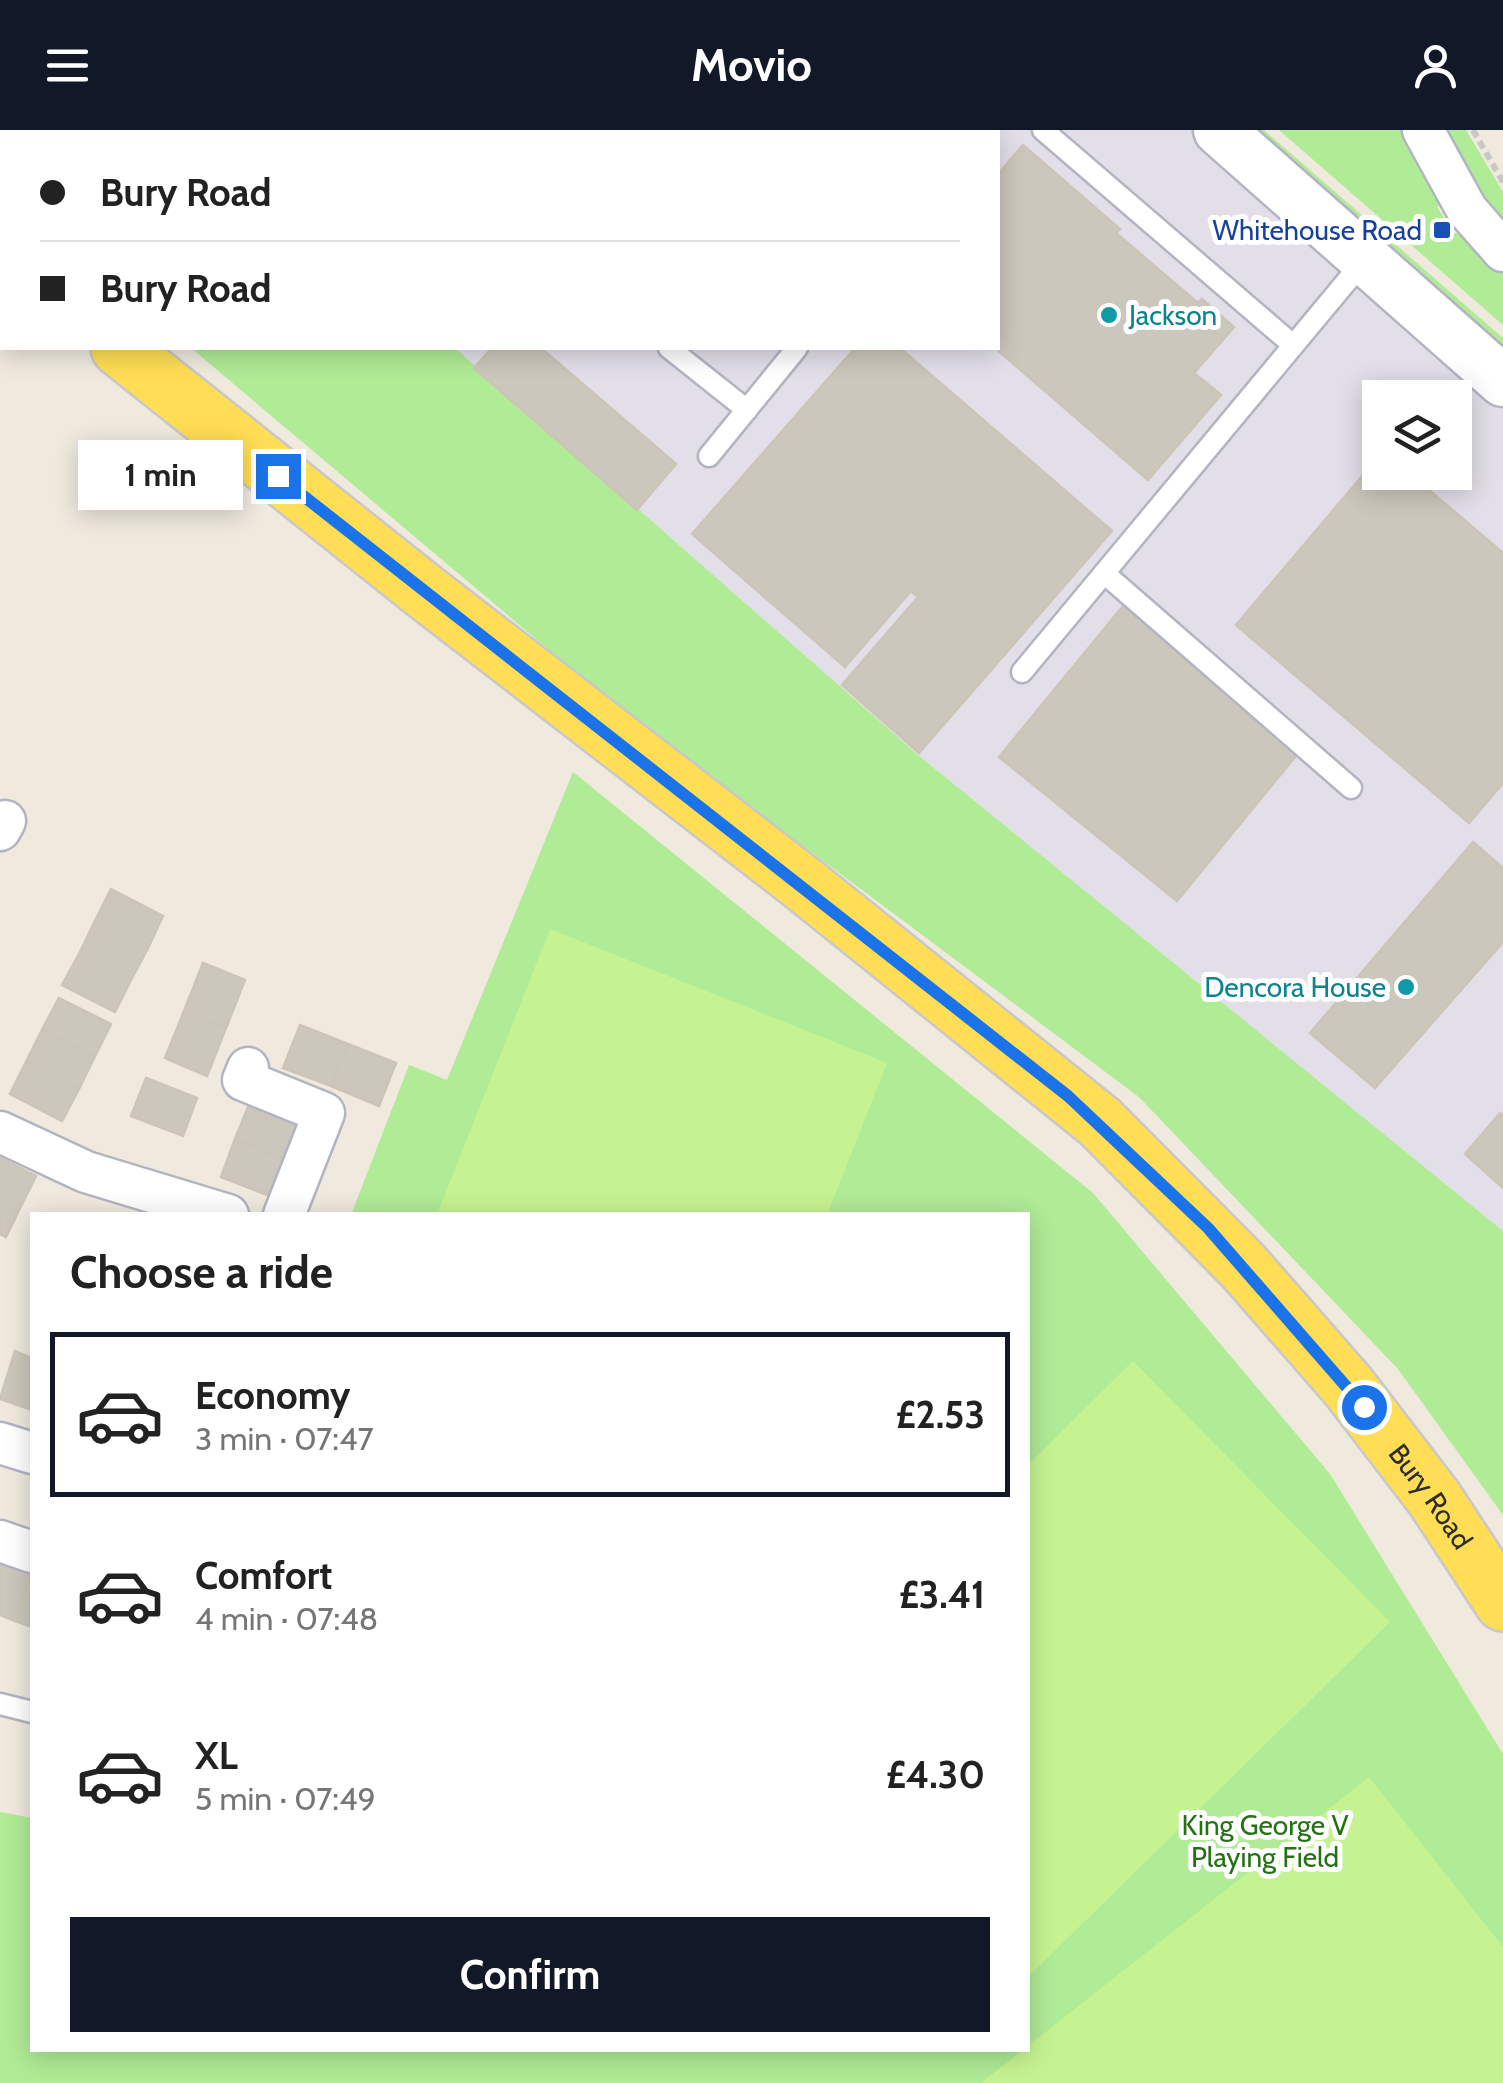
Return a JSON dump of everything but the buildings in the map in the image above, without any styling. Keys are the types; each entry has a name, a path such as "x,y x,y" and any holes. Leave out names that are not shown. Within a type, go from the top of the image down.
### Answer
{"main road":[{"name":"Bury Road","path":"122,350 424,591 801,882 1100,1122 1232,1254 1348,1386 1434,1498 1503,1603"}],"street":[{"path":"1219,130 1503,381"},
{"path":"1423,130 1467,210 1503,251"},
{"path":"248,1068 243,1080 324,1113 285,1212"},
{"path":"0,1132 75,1168 218,1212"},
{"path":"0,1442 30,1453"},
{"path":"0,1541 30,1551"}],"lane":[{"path":"1042,130 1294,346"},
{"path":"1022,672 1366,258"},
{"path":"671,350 746,410"},
{"path":"709,456 795,350"},
{"path":"1104,574 1351,788"},
{"path":"0,1704 30,1712"}],"path":[{"path":"1473,130 1503,182"}],"shaded area":[{"path":"1000,130 1219,130 1503,382 1503,1231 918,755 457,350 1000,350"}],"green space":[{"path":"1239,130 1264,130 1503,338 1503,359"},
{"path":"1279,130 1408,130 1444,201 1437,207 1455,234 1464,229 1503,270 1503,325"},
{"path":"1436,130 1466,130 1503,192 1503,232"},
{"path":"193,350 457,350 918,755 1503,1231 1503,1515 1398,1369 1139,1097 613,704"},
{"name":"King George V Playing Field","path":"573,772 1093,1193 1330,1474 1503,1754 1503,2083 0,2083 0,1812 30,1818 30,2052 1030,2052 1030,1212 352,1212 409,1065 447,1080"},
{"path":"550,929 887,1063 828,1212 438,1212"},
{"path":"1133,1361 1390,1622 1030,1975 1030,1463"},
{"path":"1369,1777 1503,1947 1503,2083 981,2083 1020,2052 1030,2052 1030,2044"}],"place":[{"name":"Whitehouse Road","path":"1442,230"},
{"name":"Jackson","path":"1109,315"},
{"name":"Dencora House","path":"1406,987"}],"route":[{"path":"278,476 801,882 1100,1122 1208,1228 1364,1407"}]}
